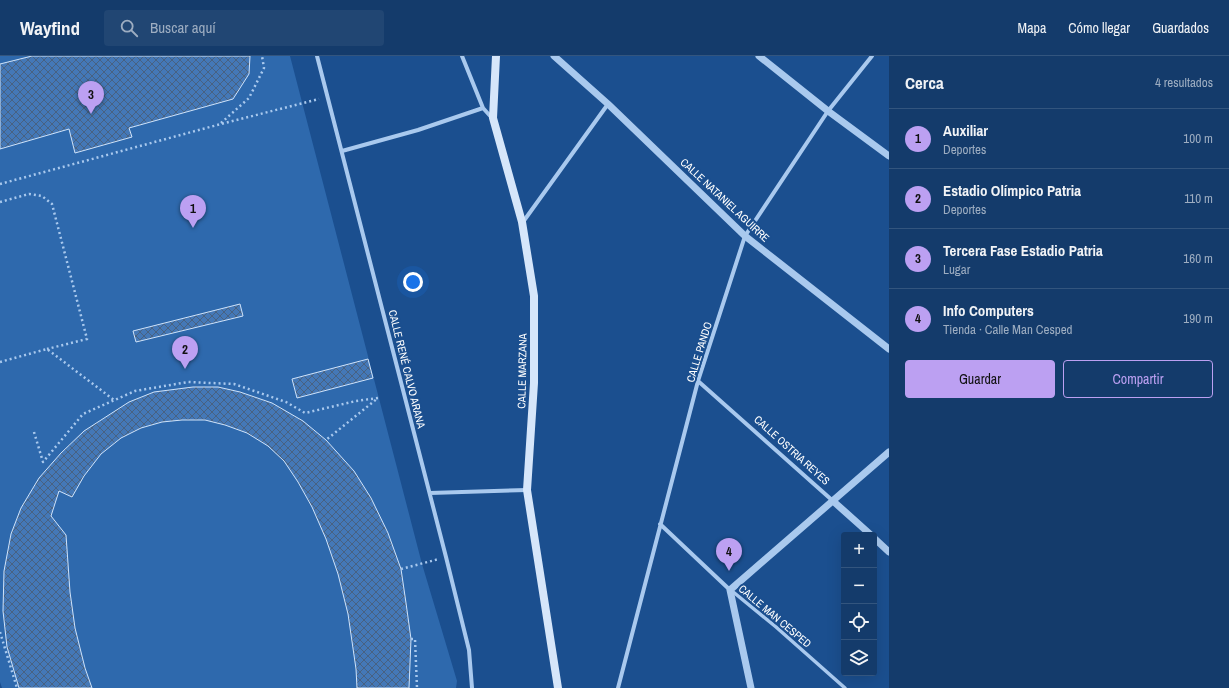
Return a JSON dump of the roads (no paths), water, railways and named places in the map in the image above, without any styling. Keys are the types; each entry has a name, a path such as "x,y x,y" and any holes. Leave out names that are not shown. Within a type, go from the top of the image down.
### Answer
{"main road":[{"name":"CALLE MARZANA","path":"496,56 493,118 522,222 534,296 534,383 527,490 558,688"}],"street":[{"name":"CALLE RENÉ CALVO ARANA","path":"317,56 469,650 472,688"},
{"path":"462,56 483,108 493,118"},
{"name":"CALLE NATANIEL AGUIRRE","path":"554,56 608,104 745,236 889,350"},
{"path":"759,56 828,111 889,156"},
{"name":"CALLE PANDO","path":"618,688 698,381 745,236 828,111 872,56"},
{"path":"522,222 608,104"},
{"path":"342,151 418,130 483,108"},
{"name":"CALLE OSTRIA REYES","path":"698,381 868,532"},
{"path":"751,688 730,590 889,452"},
{"path":"430,493 527,490"},
{"name":"CALLE MAN CESPED","path":"660,524 730,590 776,627 845,688"},
{"path":"877,541 889,552"}],"place":[{"name":"Tercera Fase Estadio Patria","path":"91,114"},
{"name":"Auxiliar","path":"193,228"},
{"name":"Estadio Olímpico Patria","path":"185,369"},
{"name":"Info Computers","path":"729,571"}]}
